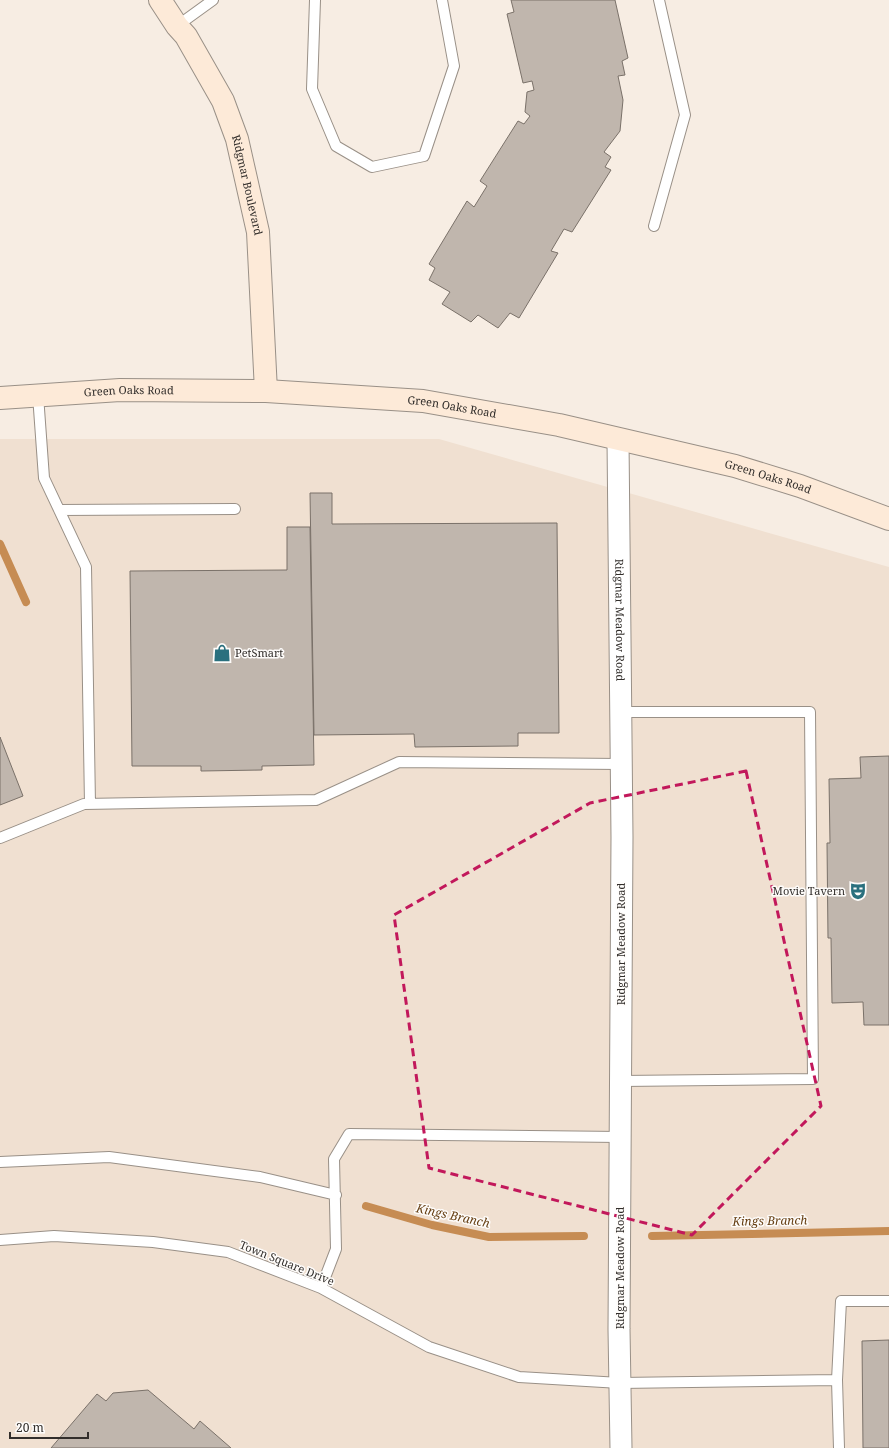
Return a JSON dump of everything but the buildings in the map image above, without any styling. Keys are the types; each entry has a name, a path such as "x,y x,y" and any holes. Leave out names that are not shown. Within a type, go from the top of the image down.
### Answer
{"main road":[{"name":"Ridgmar Boulevard","path":"160,0 177,26 186,36 223,101 237,139 258,232 266,391"},
{"name":"Green Oaks Road","path":"0,398 120,390 266,391 423,401 559,425 618,440 735,466 800,486 889,519"}],"street":[{"name":"Ridgmar Meadow Road","path":"618,440 621,712 620,1448"}],"lane":[{"path":"177,26 213,0"},
{"path":"311,1 312,88 336,146 372,167 424,156 454,66 442,0"},
{"path":"654,226 685,115 660,0"},
{"path":"38,395 44,478 86,568 90,804"},
{"path":"59,510 234,509"},
{"path":"621,712 810,712 813,1079 621,1081"},
{"path":"0,838 84,804 316,800 399,762 621,764"},
{"path":"321,1288 336,1249 334,1159 349,1134 620,1137"},
{"path":"0,1162 109,1157 260,1177 336,1195"},
{"name":"Town Square Drive","path":"0,1240 54,1236 153,1242 228,1252 321,1288 429,1347 519,1377 620,1383 837,1380"},
{"path":"839,1448 837,1380 841,1300 889,1301"}],"highlighted area":[{"path":"746,771 821,1106 692,1235 429,1168 394,915 590,803"}],"shaded area":[{"path":"0,439 439,439 889,567 889,1448 0,1448"}],"waterway":[{"name":"Kings Branch","path":"0,544 26,602"},
{"name":"Kings Branch","path":"366,1206 432,1225 489,1237 584,1236"},
{"name":"Kings Branch","path":"652,1236 889,1231"}],"place":[{"name":"PetSmart","path":"222,653"},
{"name":"Movie Tavern","path":"858,891"}]}
